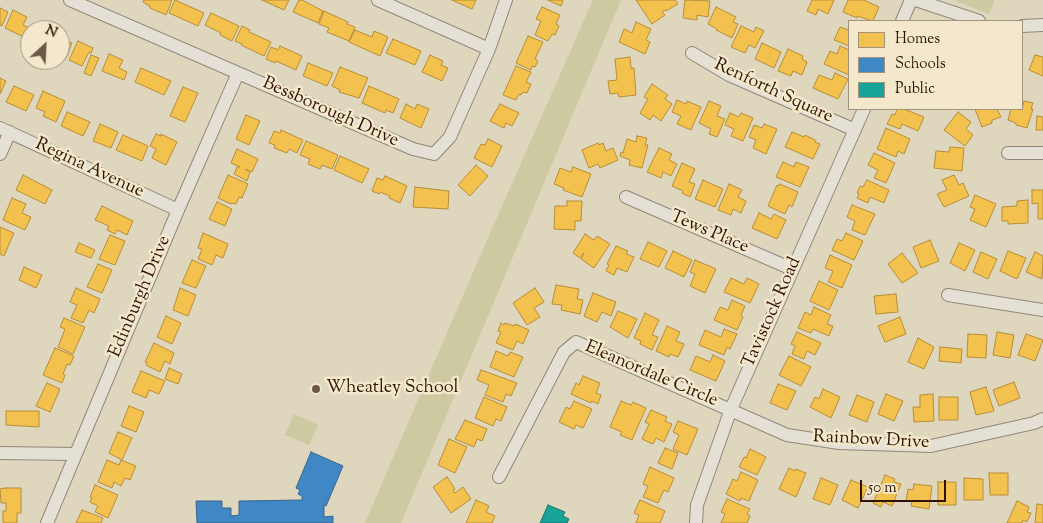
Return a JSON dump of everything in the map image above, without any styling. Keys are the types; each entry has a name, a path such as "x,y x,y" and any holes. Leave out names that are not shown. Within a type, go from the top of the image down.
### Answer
{"street":[{"name":"Bessborough Drive","path":"70,0 413,149 434,154 450,137 489,49 506,0"},
{"path":"378,0 489,49"},
{"path":"902,20 912,0"},
{"path":"916,0 976,20"},
{"path":"1023,26 1043,25"},
{"name":"Renforth Square","path":"692,53 728,75 855,130"},
{"name":"Edinburgh Drive","path":"47,523 178,210 238,73"},
{"name":"Tavistock Road","path":"696,523 697,505 731,409 864,110"},
{"path":"0,154 5,130"},
{"name":"Regina Avenue","path":"5,130 178,210"},
{"path":"1008,152 1043,153"},
{"name":"Tews Place","path":"626,197 792,269"},
{"path":"948,296 1043,310"},
{"name":"Eleanordale Circle","path":"499,476 564,352 576,342 731,409"},
{"name":"Rainbow Drive","path":"731,409 787,435 839,443 922,446 931,446 1034,423 1043,419"},
{"path":"0,453 75,454"}],"shaded area":[{"path":"593,0 621,0 401,523 365,523 480,256"},
{"path":"954,0 995,0 989,14"},
{"path":"294,414 318,425 309,445 285,435"}],"building: Homes":[{"path":"144,0 172,0 166,15 150,8 150,6 143,2"},
{"path":"175,0 204,13 198,26 169,13"},
{"path":"262,0 289,0 284,10"},
{"path":"299,0 323,11 318,23 293,12"},
{"path":"452,0 476,0 472,9"},
{"path":"548,0 563,0 561,6"},
{"path":"636,0 675,0 678,4 662,12 665,15 652,24"},
{"path":"685,0 710,1 708,17 697,15 697,20 683,18"},
{"path":"812,0 834,0 828,14 818,9 816,15 807,11"},
{"path":"848,0 864,0 879,7 873,20 857,16 857,18 843,12"},
{"path":"542,7 560,15 556,24 559,26 555,35 552,34 548,41 535,35 541,21 536,19"},
{"path":"716,7 736,17 733,22 738,24 732,38 708,24"},
{"path":"0,8 8,12 2,26 0,25"},
{"path":"13,10 27,17 26,20 20,20 20,35 5,28"},
{"path":"324,11 355,27 349,41 327,32 329,28 319,24"},
{"path":"211,13 239,26 232,41 205,25"},
{"path":"636,22 651,29 646,40 650,42 645,54 619,42 624,29 632,33"},
{"path":"242,26 250,30 249,32 271,42 264,56 235,41"},
{"path":"741,26 754,32 756,27 764,31 755,48 749,45 745,53 731,47"},
{"path":"840,27 848,30 848,46 834,40"},
{"path":"355,30 372,37 374,31 388,37 380,56 349,42"},
{"path":"528,36 543,42 535,59 538,61 535,67 532,66 531,70 516,63"},
{"path":"393,39 421,51 415,65 386,53"},
{"path":"78,41 93,48 82,66 70,60"},
{"path":"762,43 781,52 774,68 755,59"},
{"path":"280,46 302,56 296,70 276,61 275,63 266,59 271,47 278,50"},
{"path":"840,46 848,50 848,75 824,64 830,51 837,54"},
{"path":"788,49 803,56 802,59 807,62 802,75 793,71 791,76 778,71"},
{"path":"109,54 123,60 119,68 127,72 124,80 102,71"},
{"path":"91,55 99,58 91,76 84,73"},
{"path":"430,55 443,61 441,65 448,68 442,81 422,72"},
{"path":"1035,55 1043,57 1043,76 1029,70"},
{"path":"630,57 631,68 634,68 636,95 619,97 618,93 610,94 608,81 617,80 615,59"},
{"path":"308,63 333,73 327,86 303,76"},
{"path":"516,66 531,72 526,82 531,84 527,93 519,94 516,100 503,95"},
{"path":"340,67 368,78 359,98 339,92 340,90 332,86"},
{"path":"141,68 171,81 164,95 135,82"},
{"path":"835,73 848,79 838,99 813,88 819,75 832,80"},
{"path":"0,78 6,81 0,94"},
{"path":"652,84 668,95 665,99 672,104 661,121 653,115 650,120 640,113 648,99 644,97"},
{"path":"14,86 34,95 26,111 6,102"},
{"path":"369,86 399,99 393,113 386,110 385,113 362,103"},
{"path":"183,87 198,93 185,122 170,116"},
{"path":"43,91 65,101 56,122 43,116 45,112 36,108"},
{"path":"677,100 686,104 687,101 701,107 691,130 677,124 681,116 672,112"},
{"path":"709,101 721,106 717,116 725,119 717,137 709,134 711,129 699,123"},
{"path":"1024,101 1033,103 1027,128 1016,125 1016,123 1008,120 1011,110 1023,110"},
{"path":"406,104 415,109 417,104 429,109 421,128 400,118"},
{"path":"500,104 519,113 512,126 506,123 504,128 490,121"},
{"path":"897,110 906,110 924,117 918,131 902,124 900,129 887,124 892,114 895,115"},
{"path":"975,110 998,110 1001,117 992,120 992,123 982,127"},
{"path":"67,112 90,122 83,136 61,126"},
{"path":"958,112 971,122 966,129 973,135 965,146 944,130"},
{"path":"730,113 739,117 741,113 753,118 743,141 731,136 734,129 725,125"},
{"path":"246,115 260,121 249,145 236,139"},
{"path":"1037,116 1043,117 1043,130 1036,130"},
{"path":"100,124 118,132 111,148 93,141"},
{"path":"764,124 777,129 766,154 753,148 756,140 749,137 754,125 762,128"},
{"path":"886,128 910,139 904,154 898,151 896,157 877,149"},
{"path":"281,130 303,140 297,153 289,149 287,153 274,148 275,145 269,143 274,131 280,133"},
{"path":"792,132 804,137 805,135 820,144 813,159 785,147"},
{"path":"156,134 161,136 161,134 177,142 166,165 152,158 156,149 150,146"},
{"path":"123,135 148,146 142,161 116,150"},
{"path":"637,136 647,138 645,145 648,145 642,168 629,165 630,160 620,156 621,152 623,153 627,139 636,142"},
{"path":"488,139 502,146 492,167 474,158 481,144 485,145"},
{"path":"306,141 338,155 332,169 322,165 320,169 308,164 310,159 300,155"},
{"path":"598,143 599,145 603,143 606,151 613,148 618,160 600,168 598,164 589,168 582,150"},
{"path":"950,147 964,148 962,171 934,168 936,151 949,152"},
{"path":"659,148 672,154 669,160 677,164 671,176 663,172 661,178 647,172"},
{"path":"237,149 258,159 252,172 245,169 250,172 247,181 234,174 237,167 240,167 231,163"},
{"path":"874,153 895,163 886,183 874,178 878,170 868,165"},
{"path":"340,156 369,169 362,183 334,170"},
{"path":"783,162 794,167 796,162 809,167 800,187 776,177"},
{"path":"682,163 695,169 689,182 695,184 690,197 672,186"},
{"path":"476,165 488,176 470,196 458,185"},
{"path":"573,167 591,174 582,197 563,190 564,188 554,184 560,168 571,172"},
{"path":"23,175 52,190 45,204 16,190"},
{"path":"228,175 248,184 242,198 239,197 236,204 231,204 218,198"},
{"path":"954,175 959,185 963,183 969,196 944,207 937,194 947,190 942,180"},
{"path":"385,176 407,186 400,203 389,198 390,196 372,191 377,178 383,180"},
{"path":"703,180 723,189 715,207 695,199"},
{"path":"867,180 889,190 884,203 870,197 868,203 857,198 860,186 863,187"},
{"path":"729,184 742,190 738,197 746,201 741,213 733,209 731,215 718,210"},
{"path":"780,184 798,192 792,207 789,205 785,214 768,206 777,185 779,186"},
{"path":"415,187 449,191 448,209 413,207"},
{"path":"1032,190 1043,190 1043,219 1038,219 1038,203 1032,204"},
{"path":"975,195 996,204 986,227 970,220 975,209 970,207"},
{"path":"12,198 26,204 22,213 31,217 25,230 3,220"},
{"path":"1028,200 1028,223 1008,224 1008,221 1002,221 1002,207 1017,206 1017,201"},
{"path":"567,201 582,201 581,221 575,221 575,230 554,229 555,206 567,206"},
{"path":"217,202 232,209 225,226 209,219"},
{"path":"852,205 875,214 865,235 852,230 855,221 847,217"},
{"path":"102,206 133,221 127,235 117,230 115,234 107,230 109,226 95,220"},
{"path":"759,213 771,219 774,214 786,220 777,239 752,228"},
{"path":"0,227 14,233 4,256 0,254"},
{"path":"203,233 228,244 223,258 216,255 212,265 198,259 202,249 198,248"},
{"path":"846,233 863,241 854,260 832,250 837,239 842,241"},
{"path":"585,234 594,240 597,236 610,244 594,268 581,259 583,253 580,258 573,253"},
{"path":"110,235 125,241 115,265 99,259"},
{"path":"930,240 939,261 921,268 913,247"},
{"path":"648,242 667,251 659,267 640,259"},
{"path":"79,243 95,250 91,258 75,252"},
{"path":"959,243 975,250 965,271 950,263"},
{"path":"616,246 628,251 626,254 634,257 627,272 617,268 614,275 606,271 609,265 607,264"},
{"path":"673,251 692,260 684,277 665,268"},
{"path":"1008,251 1026,258 1017,279 1000,271"},
{"path":"981,252 997,259 988,279 973,272"},
{"path":"1035,252 1043,256 1042,279 1026,272"},
{"path":"902,253 918,273 902,283 888,264"},
{"path":"830,255 852,265 842,288 828,282 833,271 825,268"},
{"path":"192,260 206,266 196,288 182,283"},
{"path":"695,260 716,269 705,293 690,286 695,274 690,272"},
{"path":"98,264 112,270 102,293 87,287"},
{"path":"24,267 42,275 36,288 19,280"},
{"path":"731,278 744,284 747,278 759,284 750,303 724,292"},
{"path":"819,281 838,290 829,310 810,301"},
{"path":"556,285 579,289 577,299 583,300 580,314 561,310 562,305 552,304"},
{"path":"76,288 100,299 94,313 89,310 83,323 71,318 77,305 70,302"},
{"path":"180,288 196,295 188,316 173,310"},
{"path":"535,288 544,302 534,308 540,317 527,325 513,303"},
{"path":"593,293 616,302 611,316 602,312 597,322 584,316"},
{"path":"896,294 898,312 876,314 874,296"},
{"path":"732,300 745,306 741,315 743,317 737,330 714,320 720,307 728,310"},
{"path":"814,307 831,315 827,324 833,326 829,336 813,329 811,333 798,328 805,312 811,315"},
{"path":"618,311 637,319 628,338 610,327"},
{"path":"645,313 659,320 652,335 658,337 652,350 640,344 641,341 634,338"},
{"path":"166,316 181,323 172,344 157,337"},
{"path":"900,317 906,334 885,342 878,326"},
{"path":"64,318 85,327 73,354 58,347 65,329 60,327"},
{"path":"501,323 514,326 515,324 529,330 523,344 517,341 513,350 496,343 501,332 498,331"},
{"path":"667,326 680,332 676,341 684,344 678,357 670,354 669,357 656,351"},
{"path":"724,329 737,334 730,349 727,347 724,355 699,345 705,330 721,337"},
{"path":"797,332 821,343 815,355 807,351 804,359 792,354 795,346 791,344"},
{"path":"997,332 1014,335 1010,358 993,355"},
{"path":"968,334 987,335 986,358 967,357"},
{"path":"1026,334 1043,340 1035,361 1018,355"},
{"path":"918,338 934,347 924,369 908,362"},
{"path":"154,343 174,353 170,364 165,361 160,372 146,365 147,363 145,362"},
{"path":"940,347 962,349 961,363 939,361"},
{"path":"55,348 74,356 70,365 67,364 62,383 43,375"},
{"path":"496,351 508,356 510,352 523,357 514,377 490,367"},
{"path":"713,355 725,361 716,381 690,370 696,356 710,362"},
{"path":"789,356 811,367 801,386 779,375"},
{"path":"169,368 182,374 178,384 165,379"},
{"path":"481,370 517,383 511,396 506,394 503,402 485,395 489,385 477,380"},
{"path":"141,371 165,381 159,394 149,390 146,398 132,392"},
{"path":"583,376 600,383 596,393 601,395 598,404 571,394 576,383 579,385"},
{"path":"1014,382 1020,398 999,406 993,390"},
{"path":"47,383 60,389 50,412 36,406"},
{"path":"778,384 796,391 787,410 770,403"},
{"path":"986,387 994,411 976,415 970,392"},
{"path":"823,389 840,397 831,418 810,407 815,397 819,399"},
{"path":"886,394 903,401 894,421 878,414"},
{"path":"933,394 934,421 914,422 913,407 920,407 920,395"},
{"path":"857,395 874,402 867,422 849,415"},
{"path":"484,397 507,407 501,421 496,419 493,426 475,418"},
{"path":"939,397 958,397 958,420 939,420"},
{"path":"574,401 592,409 583,428 576,425 574,429 559,422 566,407 570,409"},
{"path":"621,401 631,405 633,402 646,408 632,440 620,435 622,432 610,427"},
{"path":"129,406 144,412 136,432 121,426"},
{"path":"651,410 667,417 665,421 672,424 664,442 656,438 653,444 642,439 649,424 645,422"},
{"path":"6,411 39,411 39,427 6,425"},
{"path":"465,420 487,429 482,441 477,439 474,447 455,439"},
{"path":"678,421 698,429 687,455 673,449 679,435 673,432"},
{"path":"118,432 132,438 122,460 109,453"},
{"path":"449,439 467,447 455,473 438,465"},
{"path":"665,448 678,453 672,469 658,463"},
{"path":"750,449 766,457 757,475 739,467"},
{"path":"107,460 119,465 121,460 136,466 130,480 125,478 121,486 114,482 112,488 98,482"},
{"path":"650,467 674,478 668,492 664,490 658,503 643,497 648,486 643,484"},
{"path":"789,468 806,473 796,497 779,489"},
{"path":"741,472 758,480 749,501 741,498 740,501 726,494 733,479 737,481"},
{"path":"989,473 1008,473 1008,495 990,495"},
{"path":"885,475 895,479 894,482 901,484 892,506 883,502 881,507 873,503"},
{"path":"447,477 455,489 453,490 455,493 463,487 471,499 451,513 433,487"},
{"path":"821,478 838,485 830,505 813,499"},
{"path":"964,478 983,479 983,500 964,500"},
{"path":"851,480 868,487 858,508 842,500"},
{"path":"938,482 956,482 956,505 938,505"},
{"path":"914,484 932,486 929,509 911,506 912,501 906,501 908,489 913,490"},
{"path":"95,485 118,495 108,518 95,512 98,506 90,502"},
{"path":"21,488 21,513 17,513 17,523 3,523 3,511 6,511 6,503 1,503 0,489"},
{"path":"727,499 750,509 747,514 750,516 747,523 721,523 725,514 721,512"},
{"path":"476,500 489,506 486,512 495,516 492,523 466,523"},
{"path":"640,500 665,511 660,523 636,523 639,515 634,513"},
{"path":"1017,501 1029,507 1027,512 1031,513 1027,522 1023,520 1022,523 1007,523"},
{"path":"1037,504 1043,505 1043,523 1035,523"},
{"path":"82,510 103,518 101,523 76,523"}],"building: Schools":[{"path":"311,452 343,466 326,506 324,505 324,517 333,516 333,523 197,523 196,501 222,501 222,508 231,508 231,516 239,515 239,501 302,500 302,496 298,494 300,490 296,488"}],"building: Public":[{"path":"548,505 565,512 563,516 569,519 567,523 540,523"}],"place":[{"name":"Wheatley School","path":"316,389"}]}
